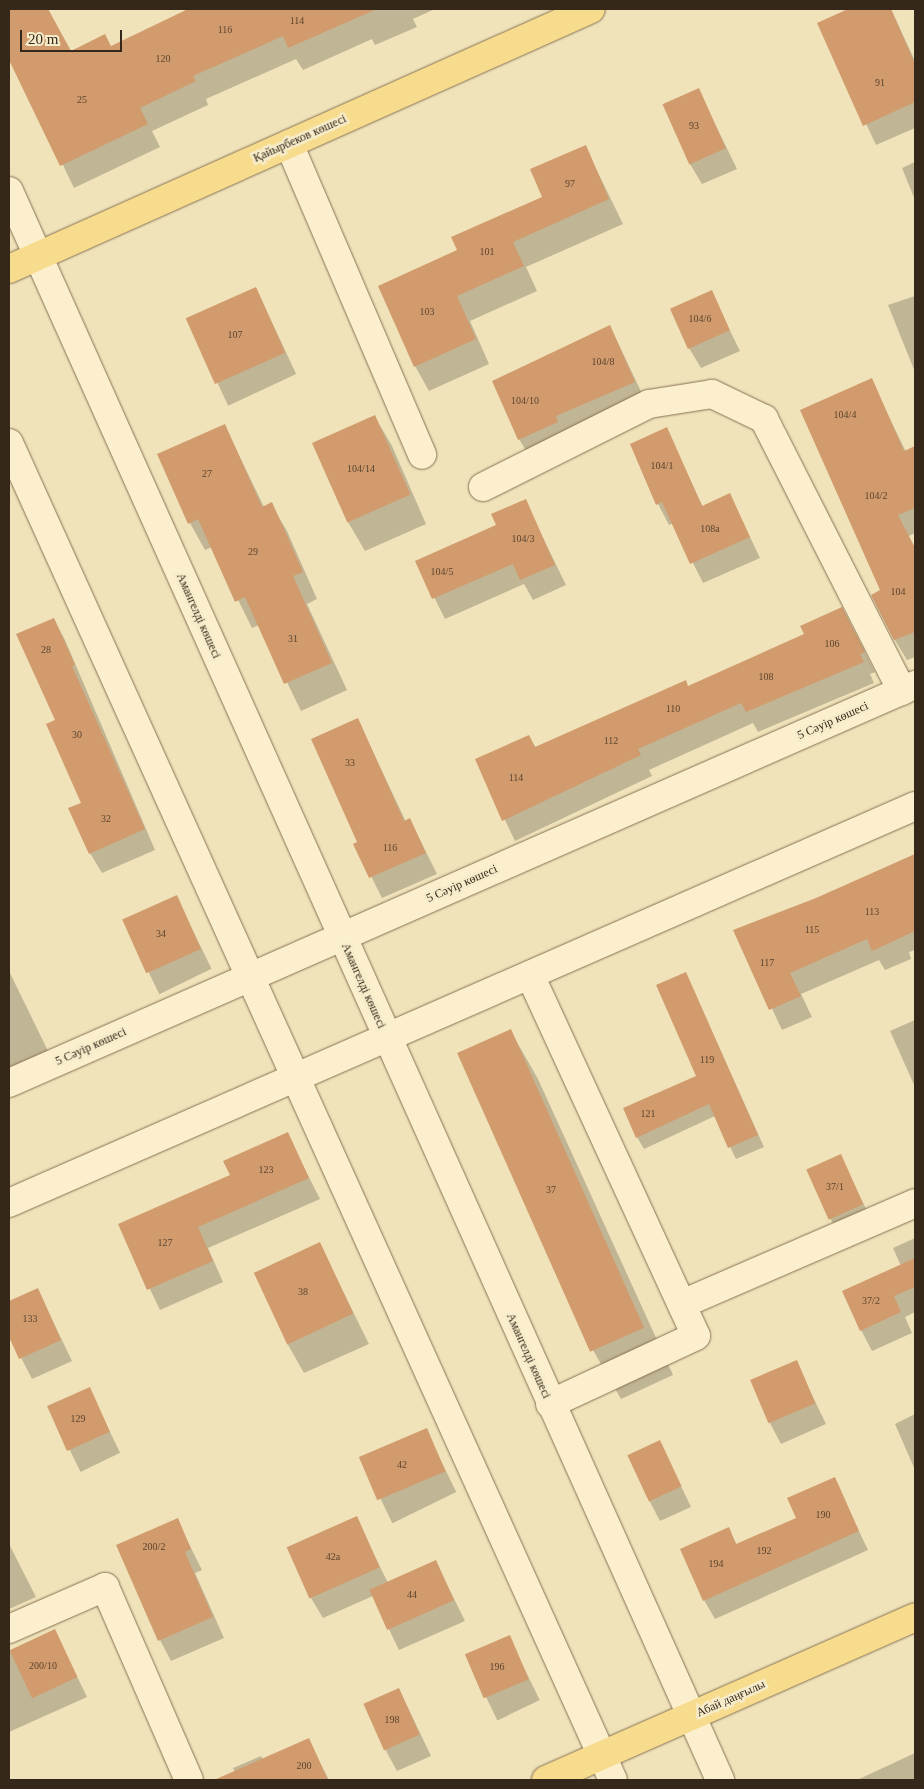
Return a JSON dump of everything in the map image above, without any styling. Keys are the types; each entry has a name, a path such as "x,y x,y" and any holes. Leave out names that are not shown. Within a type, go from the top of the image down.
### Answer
{"main road":[{"name":"Қайырбеков көшесі","path":"9,269 591,9"},
{"name":"Абай даңғылы","path":"546,1780 915,1617"}],"street":[{"path":"290,144 422,455"},
{"name":"Амангелді көшесі","path":"9,191 690,1717 720,1780"},
{"path":"483,487 649,404 712,394 764,420 909,688"},
{"path":"9,443 613,1780"},
{"name":"5 Сәуір көшесі","path":"9,1083 909,688"},
{"path":"9,1203 915,806"},
{"path":"530,975 696,1336 550,1404"},
{"path":"682,1304 915,1203"},
{"path":"9,1630 105,1587 189,1780"}],"building":[{"path":"9,9 48,9 71,51 105,34 111,46 188,9 377,9 288,48 283,36 193,76 196,81 140,108 148,124 60,166 9,60"},
{"path":"848,9 891,9 915,64 915,102 863,126 817,23"},
{"path":"699,88 726,148 689,165 662,104"},
{"path":"586,145 609,199 513,242 524,266 457,296 476,339 414,367 378,286 457,250 451,237 542,197 530,169"},
{"path":"256,287 285,353 215,384 186,318"},
{"path":"712,290 730,330 688,349 670,309"},
{"path":"610,325 635,382 556,416 558,422 518,440 492,381"},
{"path":"872,378 904,451 915,446 915,508 898,515 915,548 915,632 894,640 871,595 880,590 800,410"},
{"path":"375,415 410,494 347,523 312,443"},
{"path":"225,424 262,507 272,502 303,572 293,576 332,663 284,684 245,597 235,602 198,519 188,524 157,454"},
{"path":"667,427 702,506 730,493 750,537 690,564 662,502 656,505 630,444"},
{"path":"526,499 555,565 520,580 513,564 432,599 415,561 496,525 491,514"},
{"path":"842,607 865,652 860,654 864,662 746,712 741,703 638,749 641,755 502,821 475,759 529,735 535,747 686,680 688,686 804,634 800,626"},
{"path":"54,618 75,665 72,666 145,829 89,854 68,808 81,803 46,724 55,720 16,634"},
{"path":"358,718 404,821 410,818 426,853 369,878 353,844 357,842 311,739"},
{"path":"915,854 915,931 872,951 867,939 790,973 801,996 769,1010 733,930 816,898"},
{"path":"177,895 201,949 146,973 122,919"},
{"path":"686,972 758,1135 728,1148 709,1104 636,1138 623,1108 696,1076 656,985"},
{"path":"511,1029 644,1328 590,1352 457,1053"},
{"path":"288,1132 309,1178 198,1227 213,1261 147,1290 118,1224 230,1175 223,1161"},
{"path":"841,1154 863,1204 829,1220 806,1169"},
{"path":"320,1242 353,1314 287,1344 254,1273"},
{"path":"915,1258 915,1287 894,1296 901,1312 860,1331 842,1291"},
{"path":"38,1288 61,1340 19,1359 9,1337 9,1301"},
{"path":"797,1360 815,1403 768,1423 750,1380"},
{"path":"90,1387 110,1432 67,1451 47,1406"},
{"path":"427,1428 445,1471 377,1500 359,1457"},
{"path":"660,1440 682,1486 649,1501 627,1455"},
{"path":"835,1477 859,1531 703,1601 680,1549 729,1527 736,1544 796,1518 787,1498"},
{"path":"357,1516 380,1567 309,1598 287,1547"},
{"path":"178,1518 191,1549 185,1552 213,1617 158,1641 116,1545"},
{"path":"436,1560 454,1600 387,1630 369,1590"},
{"path":"55,1629 77,1677 32,1698 10,1650"},
{"path":"510,1635 529,1679 484,1698 465,1654"},
{"path":"399,1688 420,1735 384,1750 363,1704"},
{"path":"309,1738 328,1780 214,1780"}]}
